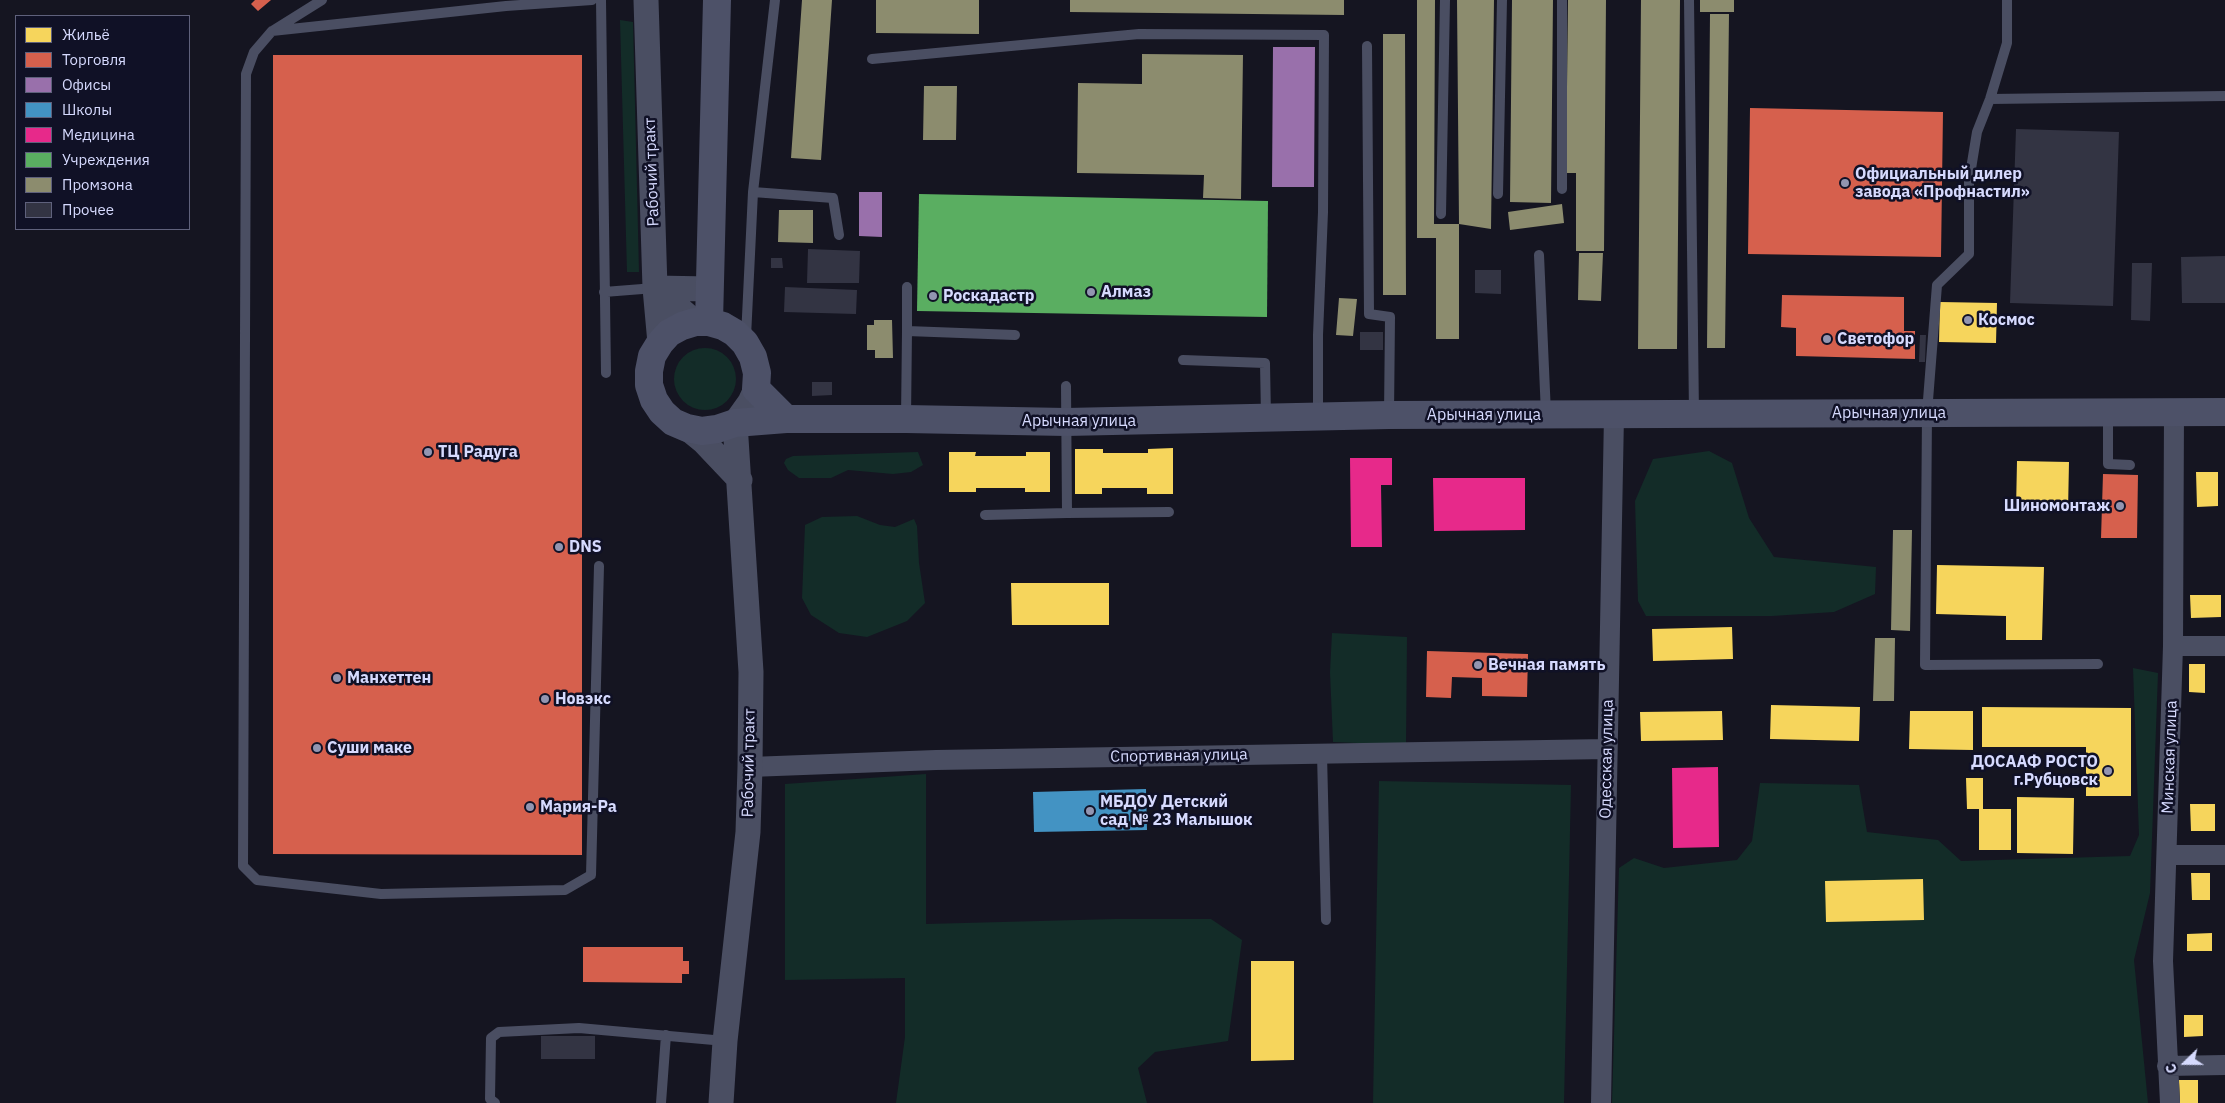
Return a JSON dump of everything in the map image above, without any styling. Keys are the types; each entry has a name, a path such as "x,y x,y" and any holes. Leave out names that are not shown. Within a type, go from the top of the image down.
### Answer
{"main road":[{"path":"717,0 710,289 702,322 723,326 735,333 746,343 753,357 757,373 756,389 786,419"},
{"name":"Рабочий тракт","path":"702,322 682,326 669,333 660,343 652,356 649,386 654,400 662,412 673,422 687,428 709,430 736,423"},
{"name":"Арычная улица","path":"736,423 786,419 1066,422 1389,415 2225,412"}],"street":[{"name":"Рабочий тракт","path":"646,0 655,288 660,343"},
{"path":"655,288 710,289"},
{"path":"655,288 702,322"},
{"path":"736,423 756,389"},
{"name":"Минская улица","path":"2170,1103 2163,961 2173,646 2174,412"},
{"name":"Одесская улица","path":"1601,1103 1614,415"},
{"name":"Рабочий тракт","path":"721,1103 724,1041 748,832 750,767 751,672 736,423"},
{"path":"687,428 704,441 740,480"},
{"path":"2173,646 2225,646"},
{"name":"Спортивная улица","path":"750,767 936,760 1608,749"},
{"path":"2167,855 2225,855"},
{"path":"2168,1066 2225,1065"}],"lane":[{"path":"322,0 272,31 254,52 246,74 243,866 257,880 381,894 565,890 592,874 599,566"},
{"path":"272,31 506,6 592,0"},
{"path":"601,0 606,373"},
{"path":"746,343 753,192 775,0"},
{"path":"1441,214 1445,0"},
{"path":"1498,194 1502,0"},
{"path":"1562,0 1562,189"},
{"path":"1689,0 1694,415"},
{"path":"2007,0 2007,43 1990,99 1977,132 1969,181 1969,254 1937,285 1927,413 1925,665 2098,664"},
{"path":"872,59 1139,34 1324,35 1323,212 1318,335 1318,416"},
{"path":"1367,46 1369,314 1390,317 1389,415"},
{"path":"1990,99 2225,96"},
{"path":"753,192 833,198 839,235"},
{"path":"1539,255 1546,415"},
{"path":"906,419 907,287"},
{"path":"604,292 655,288"},
{"path":"907,331 1015,335"},
{"path":"1182,360 1265,363 1266,418"},
{"path":"1066,386 1067,513"},
{"path":"2108,412 2108,464 2130,465"},
{"path":"985,515 1169,512"},
{"path":"1322,754 1326,920"},
{"path":"495,1103 490,1099 491,1038 498,1032 579,1028 724,1041"},
{"path":"661,1103 666,1035"}],"green space":[{"path":"620,20 633,22 639,272 627,272"},
{"path":"705,348 722,353 727,357 731,362 736,379 731,396 727,401 722,405 705,410 688,405 683,401 679,396 674,379 679,362 683,357 688,353"},
{"path":"1709,451 1732,463 1749,518 1774,557 1876,567 1875,594 1834,612 1772,616 1646,616 1638,601 1635,501 1653,459"},
{"path":"918,452 923,465 911,472 893,474 848,470 831,478 799,478 788,470 784,463 786,459 793,456"},
{"path":"857,516 880,525 895,527 914,519 917,526 919,563 925,603 907,621 867,637 839,633 811,615 802,598 805,525 822,517"},
{"path":"1332,633 1407,637 1406,745 1333,742 1330,672"},
{"path":"2133,668 2158,673 2150,893 2134,960 2148,1103 1612,1103 1619,868 1634,858 1664,868 1737,860 1752,841 1760,783 1859,785 1867,832 1938,840 1961,861 2130,856 2139,835"},
{"path":"926,774 926,924 1115,919 1211,919 1242,940 1228,1041 1155,1052 1138,1068 1147,1103 896,1103 905,1037 905,978 785,980 785,784"},
{"path":"1379,781 1571,785 1564,1103 1373,1103"}],"building: Жильё":[{"name":"Космос","path":"1940,302 1997,303 1996,343 1939,342"},
{"path":"1173,448 1173,494 1147,494 1147,488 1102,488 1102,494 1075,494 1075,449 1103,449 1103,453 1148,453 1148,449"},
{"path":"949,452 976,452 975,456 1026,456 1026,452 1050,452 1050,492 1025,492 1025,488 976,488 976,492 949,492"},
{"path":"2017,461 2069,462 2068,511 2016,510"},
{"path":"2196,472 2218,472 2218,506 2197,507"},
{"path":"1937,565 2044,567 2042,640 2006,640 2006,616 1936,614"},
{"path":"1011,583 1109,583 1109,625 1012,625"},
{"path":"2190,595 2221,595 2221,617 2191,618"},
{"path":"1732,627 1733,659 1653,661 1652,629"},
{"path":"2189,664 2205,664 2205,693 2189,692"},
{"path":"1771,705 1860,707 1859,741 1770,739"},
{"name":"ДОСААФ РОСТО г.Рубцовск","path":"1982,707 2131,708 2131,796 2086,796 2086,747 1982,747"},
{"path":"1722,711 1723,740 1641,741 1640,712"},
{"path":"1910,711 1973,711 1973,750 1909,749"},
{"path":"1966,778 1983,778 1983,809 2011,809 2011,850 1979,850 1979,809 1967,809"},
{"path":"2017,797 2074,798 2073,854 2017,853"},
{"path":"2190,804 2215,804 2215,831 2191,831"},
{"path":"2191,873 2210,873 2210,900 2192,900"},
{"path":"1923,879 1924,920 1826,922 1825,881"},
{"path":"2212,933 2212,951 2187,951 2187,934"},
{"path":"1251,961 1294,961 1294,1060 1251,1061"},
{"path":"2184,1015 2203,1015 2203,1036 2184,1037"},
{"path":"2179,1080 2198,1080 2198,1103 2180,1103"}],"building: Торговля":[{"path":"255,0 271,0 258,11 251,4"},
{"name":"ТЦ Радуга","path":"273,55 582,55 582,855 273,854"},
{"name":"Официальный дилер завода «Профнастил»","path":"1750,108 1943,112 1941,257 1748,254"},
{"path":"1782,295 1904,297 1904,331 1915,331 1915,359 1796,356 1796,328 1781,327"},
{"name":"Шиномонтаж","path":"2103,474 2138,475 2137,538 2101,538"},
{"name":"Вечная память","path":"1427,651 1528,654 1527,697 1482,696 1482,678 1452,677 1451,698 1426,697"},
{"path":"583,947 683,947 683,961 689,961 689,974 682,974 682,983 583,982"}],"building: Офисы":[{"path":"1273,47 1315,47 1314,187 1272,187"},
{"path":"859,192 882,192 882,237 859,236"}],"building: Школы":[{"name":"МБДОУ Детский сад № 23 Малышок","path":"1146,789 1147,830 1034,832 1033,792"}],"building: Медицина":[{"path":"1350,458 1392,458 1392,485 1381,485 1382,547 1351,547"},
{"path":"1433,478 1525,478 1525,530 1434,531"},
{"path":"1718,767 1719,847 1673,848 1672,768"}],"building: Учреждения":[{"path":"919,194 1268,201 1267,317 917,311"}],"building: Промзона":[{"path":"802,0 832,0 821,160 791,158"},
{"path":"876,0 979,0 979,34 876,33"},
{"path":"1070,0 1344,0 1344,15 1070,12"},
{"path":"1417,0 1435,0 1434,224 1459,224 1459,339 1436,339 1436,238 1417,238"},
{"path":"1457,0 1494,0 1491,229 1459,224"},
{"path":"1512,0 1553,0 1551,203 1510,202"},
{"path":"1568,0 1606,0 1604,251 1576,251 1576,173 1566,173"},
{"path":"1641,0 1680,0 1677,349 1638,349"},
{"path":"1700,0 1734,0 1734,12 1700,12"},
{"path":"1710,14 1729,14 1725,348 1707,348"},
{"path":"1383,34 1405,34 1406,295 1383,295"},
{"path":"1142,54 1243,55 1241,199 1203,198 1204,175 1077,173 1078,83 1142,84"},
{"path":"924,86 957,86 956,140 923,140"},
{"path":"1562,204 1564,223 1510,230 1508,212"},
{"path":"779,210 813,210 813,243 778,242"},
{"path":"1579,253 1603,253 1601,301 1578,300"},
{"path":"1339,298 1357,299 1353,336 1336,335"},
{"path":"874,320 892,320 893,358 875,358 875,350 867,350 867,325 874,325"},
{"path":"1893,530 1912,530 1910,631 1891,630"},
{"path":"1875,638 1895,638 1894,701 1873,701"}],"building: Прочее":[{"path":"2016,129 2119,132 2113,306 2010,303"},
{"path":"808,249 860,251 859,283 807,283"},
{"path":"2225,256 2225,303 2182,303 2181,257"},
{"path":"771,258 782,258 783,268 771,268"},
{"path":"2132,263 2152,263 2150,321 2131,320"},
{"path":"1475,270 1501,270 1501,294 1475,293"},
{"path":"785,287 857,290 856,314 784,312"},
{"path":"1360,332 1383,332 1383,350 1360,350"},
{"path":"1920,335 1926,335 1925,362 1919,362"},
{"path":"812,382 832,382 832,395 812,396"},
{"path":"541,1036 595,1036 595,1059 541,1059"}],"place":[{"name":"Официальный дилер завода «Профнастил»","path":"1845,183"},
{"name":"Алмаз","path":"1091,292"},
{"name":"Роскадастр","path":"933,296"},
{"name":"Космос","path":"1968,320"},
{"name":"Светофор","path":"1827,339"},
{"name":"ТЦ Радуга","path":"428,452"},
{"name":"Шиномонтаж","path":"2120,506"},
{"name":"DNS","path":"559,547"},
{"name":"Вечная память","path":"1478,665"},
{"name":"Манхеттен","path":"337,678"},
{"name":"Новэкс","path":"545,699"},
{"name":"Суши маке","path":"317,748"},
{"name":"ДОСААФ РОСТО г.Рубцовск","path":"2108,771"},
{"name":"Мария-Ра","path":"530,807"},
{"name":"МБДОУ Детский сад № 23 Малышок","path":"1090,811"}]}
